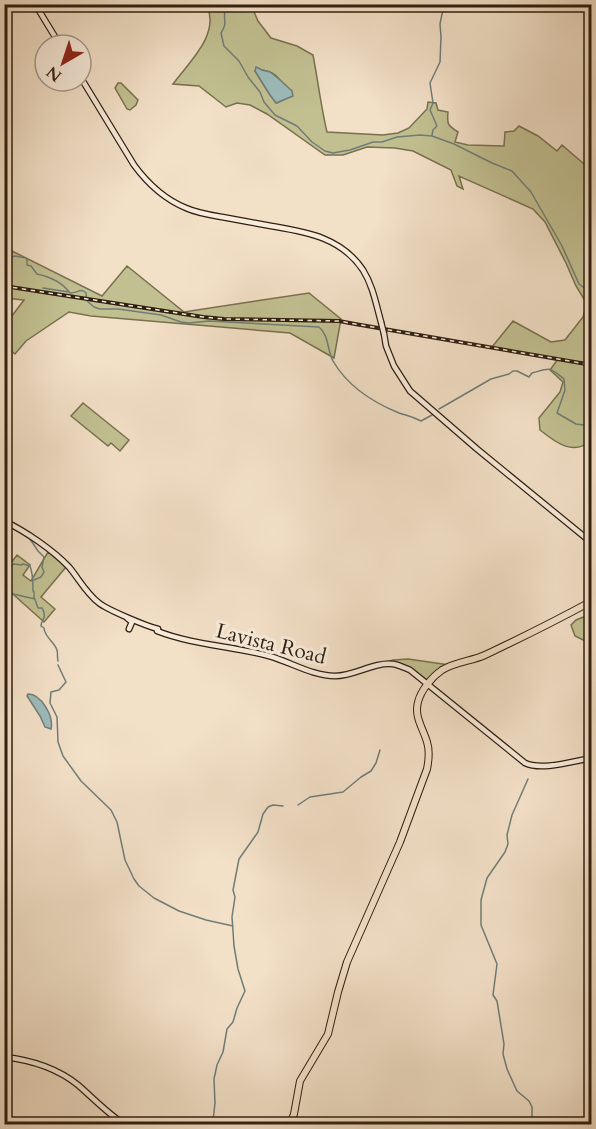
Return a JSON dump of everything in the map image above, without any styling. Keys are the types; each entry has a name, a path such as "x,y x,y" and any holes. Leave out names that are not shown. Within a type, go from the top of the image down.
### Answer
{"main road":[{"path":"34,4 52,33"},
{"path":"90,93 144,178 174,202 194,211 316,234 335,244 352,257 364,272 375,297 394,366 410,391 591,543"},
{"path":"4,522 25,532 68,566 100,604 124,615 132,622 129,629"},
{"path":"290,1125 300,1081 328,1034 347,960 400,842 427,769 429,748 417,709 420,697 439,673 453,665 487,654 591,601"},
{"name":"Lavista Road","path":"124,615 130,612 132,618 157,631 196,643 267,656 322,675 335,676 394,664 410,670 529,766 540,767 591,758"},
{"path":"146,619 148,626"},
{"path":"4,1057 29,1060 64,1076 124,1125"}],"shaded area":[{"path":"207,5 251,5 258,21 271,38 297,46 313,55 327,132 383,135 398,133 409,128 427,109 428,102 436,103 438,110 448,112 449,124 458,132 455,142 468,145 504,146 505,132 514,131 519,126 538,136 557,151 562,145 591,170 591,225 586,232 591,237 591,250 585,272 592,279 591,440 578,447 565,446 540,430 539,418 560,392 563,382 550,370 558,359 492,347 513,321 551,342 565,340 583,317 587,304 545,222 533,209 459,176 463,189 457,186 451,170 413,151 367,147 343,155 325,155 267,114 250,105 237,103 226,107 199,86 173,84 201,48 209,27 210,16","holes":["255,71 268,71 279,79 285,92 286,98 277,103"]},
{"path":"118,83 121,83 138,100 130,110 127,109 115,88"},
{"path":"4,247 102,296 127,266 184,312 309,293 341,319 334,358 290,333 91,316 69,312 26,341 15,354 5,346 5,325 24,300 5,298"},
{"path":"83,403 129,440 120,451 111,443 108,446 71,416"},
{"path":"48,552 66,567 41,597 55,609 44,622 5,587 5,566 7,568 17,555 30,565 23,575 31,581"},
{"path":"586,616 591,630 591,639 585,641 575,636 571,625"},
{"path":"408,659 450,665 429,683 394,664 377,666 393,660"}],"water":[{"path":"256,67 270,72 279,79 292,91 293,96 276,103 255,71"},
{"path":"28,694 38,698 46,707 51,718 51,729 45,727 27,696"}],"waterway":[{"path":"221,4 225,11 225,24 221,33 224,46 239,61 264,102 275,115 297,126 312,142 325,151 333,153 397,137 432,136 512,171 531,192 562,246 579,284 592,294"},
{"path":"432,135 437,126 430,110 433,103 430,83 440,62 440,24 446,4"},
{"path":"4,251 8,258 15,256 26,258 27,265 31,266 37,274 56,280 70,293 84,291 87,301 100,309 161,315 189,323 209,321 319,327 325,334 333,361 353,386 370,399 389,409 421,421 432,415"},
{"path":"43,288 69,292"},
{"path":"439,409 491,379 513,371 529,377 532,373 549,369 564,379 565,390 557,413 576,424 584,425 592,418"},
{"path":"30,539 44,557 42,567 44,572 41,577 34,580"},
{"path":"4,567 14,564 30,566 34,597 38,608 42,608 44,614 41,626 56,647 58,661"},
{"path":"4,594 35,599"},
{"path":"58,665 66,682 59,690 51,692 50,703 57,717 58,742 63,756 81,781 111,810 117,822 125,860 134,879 154,898 179,911 233,926"},
{"path":"298,805 310,797 343,792 371,771 380,750"},
{"path":"528,779 512,815 505,852 487,878 481,900 481,925 497,964 493,995 497,1001 504,1044 503,1054 517,1091 529,1101 532,1107 532,1124"},
{"path":"213,1121 214,1079 217,1065 223,1052 227,1029 233,1022 245,991 238,969 232,917 235,897 233,890 239,859 258,832 263,814 268,807 283,806"}],"railway":[{"path":"4,286 203,317 339,321 592,365"}]}
